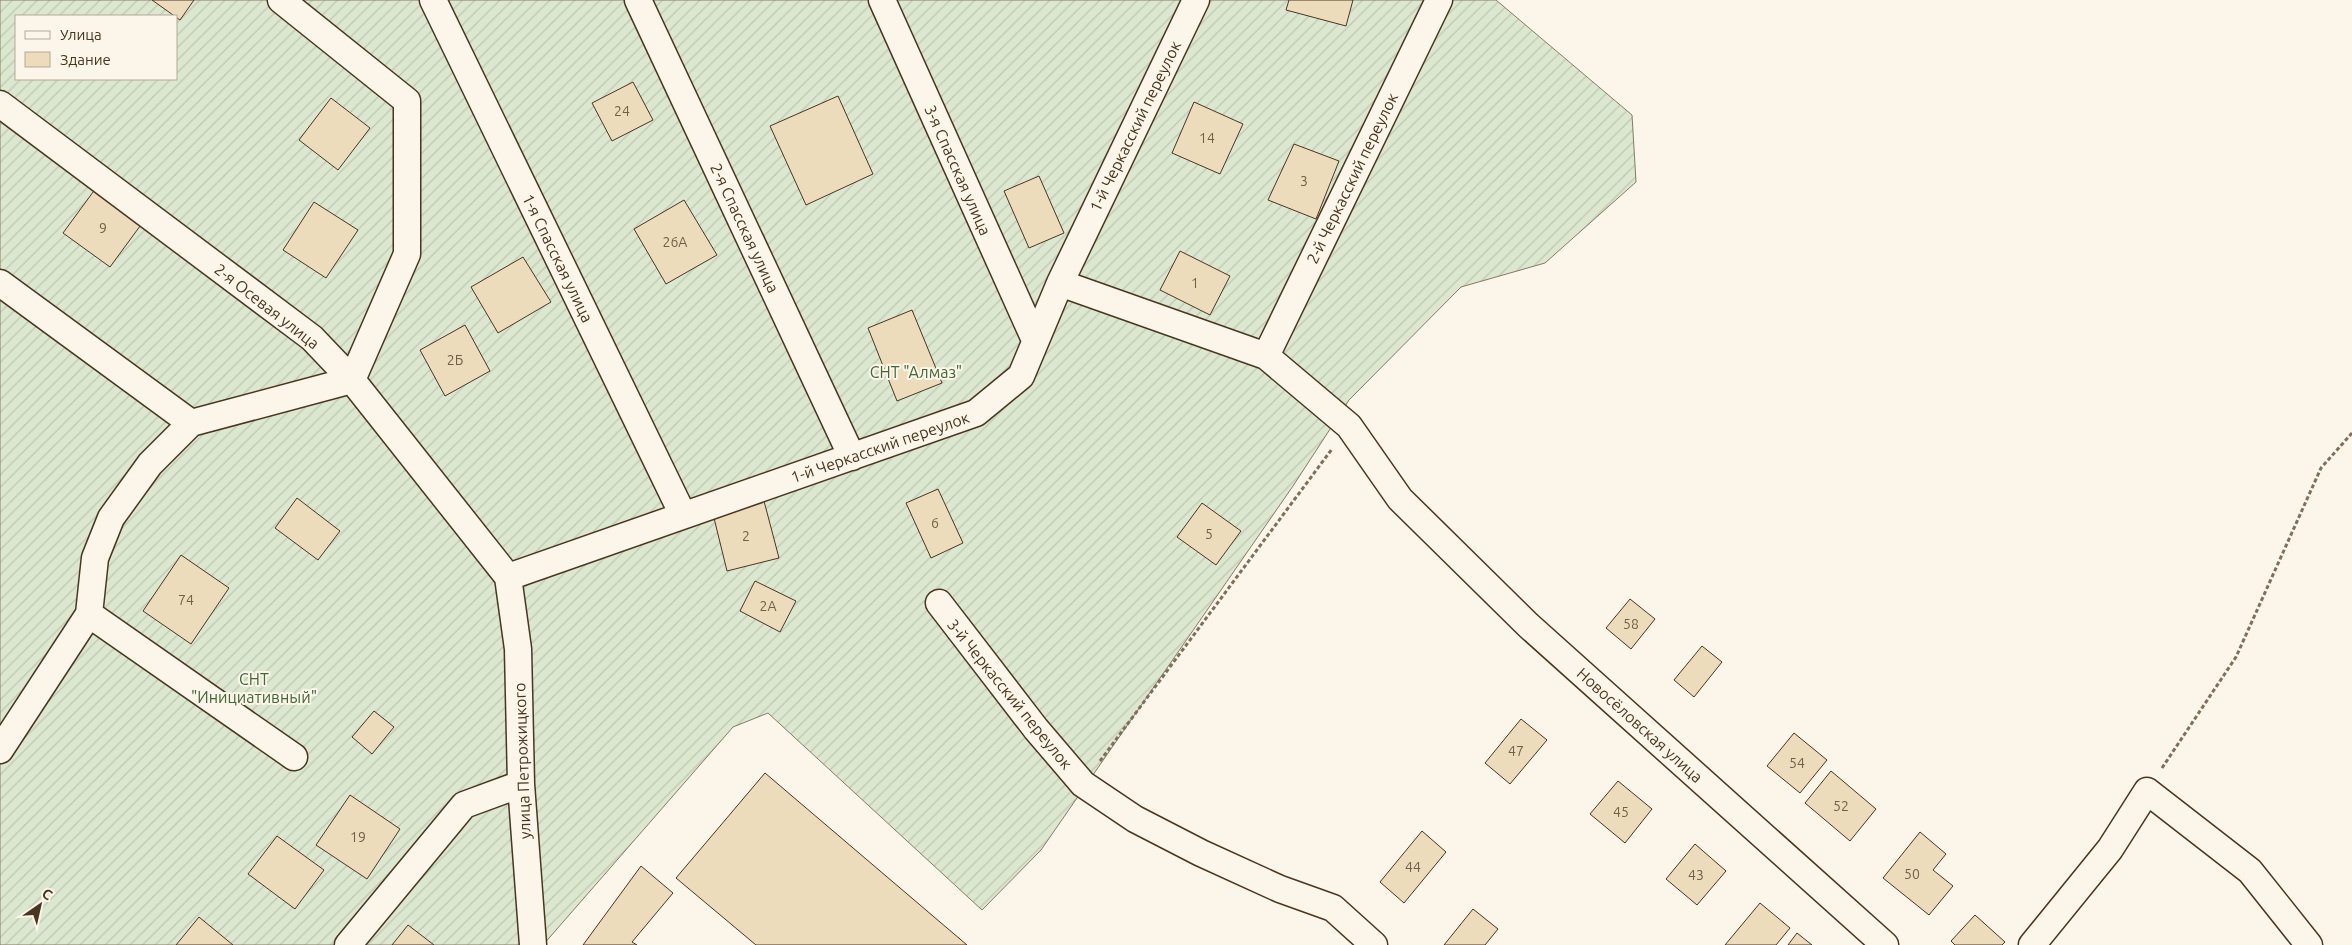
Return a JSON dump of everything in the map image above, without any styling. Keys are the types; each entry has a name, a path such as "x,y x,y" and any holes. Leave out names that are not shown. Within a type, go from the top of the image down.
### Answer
{"street":[{"path":"0,750 89,614 95,558 111,518 150,464 191,422 352,380 407,254 407,101 281,0"},
{"name":"1-я Спасская улица","path":"433,0 683,515"},
{"name":"2-я Спасская улица","path":"638,0 852,457"},
{"name":"3-я Спасская улица","path":"882,0 1035,340"},
{"name":"1-й Черкасский переулок","path":"508,577 976,413 1021,376 1060,283 1196,0"},
{"name":"2-й Черкасский переулок","path":"1266,356 1439,0"},
{"name":"2-я Осевая улица","path":"0,104 312,338 352,380 508,577"},
{"path":"0,283 191,422"},
{"path":"1060,283 1266,356"},
{"name":"Новосёловская улица","path":"1266,356 1349,426 1400,499 1528,625 1885,945"},
{"name":"улица Петрожицкого","path":"508,577 518,649 521,784 534,945"},
{"name":"3-й Черкасский переулок","path":"939,603 1036,729 1083,784 1135,819 1201,853 1280,890 1333,908 1374,945"},
{"path":"89,614 294,757"},
{"path":"348,945 464,805 521,784"},
{"path":"2032,945 2110,849 2146,791 2250,871 2309,945"}],"path":[{"path":"1083,784 1349,426"},
{"path":"2146,791 2236,657 2321,468 2352,433"}],"green space":[{"name":"СНТ \"Алмаз\"","path":"0,0 1496,0 1632,115 1636,182 1545,263 1461,287 1349,400 1293,486 1041,850 982,910 768,713 733,727 543,945 0,945"}],"building":[{"path":"152,0 194,0 180,20 178,15 173,15"},
{"path":"1289,0 1353,0 1346,26 1286,10"},
{"path":"633,82 653,120 612,141 592,103"},
{"path":"838,96 873,174 806,205 770,126"},
{"path":"331,98 370,128 338,170 299,140"},
{"path":"1194,102 1243,124 1220,174 1172,153"},
{"path":"1294,144 1339,161 1316,219 1268,200"},
{"path":"1039,176 1064,233 1029,248 1004,191"},
{"path":"96,188 143,222 110,267 63,233"},
{"path":"684,200 717,255 666,284 634,229"},
{"path":"314,202 358,230 326,278 283,250"},
{"path":"1180,251 1230,276 1210,315 1160,290"},
{"path":"523,257 551,302 498,333 471,287"},
{"path":"912,310 942,383 897,401 868,328"},
{"path":"465,325 490,371 445,396 420,350"},
{"path":"938,489 963,543 931,558 906,503"},
{"path":"297,498 340,531 318,560 275,528"},
{"path":"764,501 779,558 727,571 713,514"},
{"path":"1202,503 1241,531 1216,565 1177,537"},
{"path":"181,555 229,588 191,644 143,611"},
{"path":"755,581 796,601 780,632 740,611"},
{"path":"1630,599 1655,619 1631,649 1606,628"},
{"path":"1702,646 1722,662 1694,697 1674,680"},
{"path":"374,711 394,727 372,754 352,737"},
{"path":"1521,719 1547,740 1510,784 1485,763"},
{"path":"1794,733 1827,760 1800,793 1767,766"},
{"path":"1831,771 1876,809 1850,841 1805,803"},
{"path":"765,773 967,945 756,945 676,878"},
{"path":"1618,781 1652,809 1625,843 1590,814"},
{"path":"350,795 400,829 367,879 316,845"},
{"path":"1422,831 1446,852 1404,903 1380,882"},
{"path":"1920,832 1946,854 1933,870 1953,886 1929,915 1883,878"},
{"path":"277,836 324,870 295,909 248,874"},
{"path":"1695,844 1726,871 1697,905 1666,879"},
{"path":"641,866 673,893 632,942 637,945 583,945"},
{"path":"1760,903 1790,928 1776,945 1725,945"},
{"path":"1473,909 1498,929 1485,945 1444,945"},
{"path":"1975,915 2005,942 2002,945 1955,945 1951,941"},
{"path":"199,917 233,945 176,945"},
{"path":"408,925 434,945 392,945"},
{"path":"1797,933 1812,945 1788,945"}],"park label":[{"name":"СНТ \"Инициативный\"","path":"254,688"}]}
